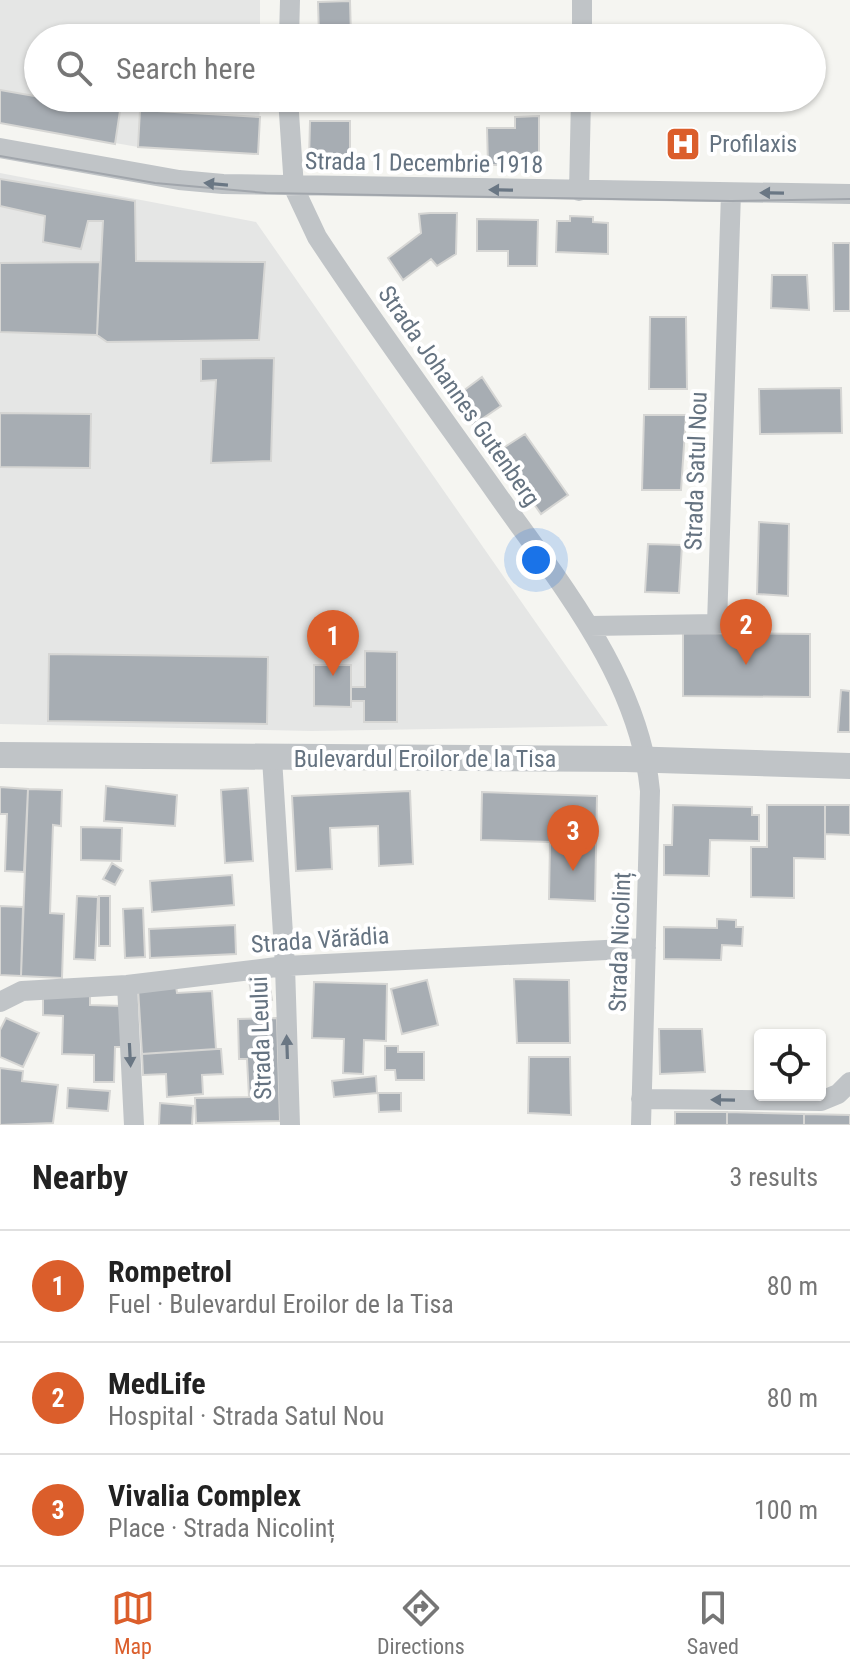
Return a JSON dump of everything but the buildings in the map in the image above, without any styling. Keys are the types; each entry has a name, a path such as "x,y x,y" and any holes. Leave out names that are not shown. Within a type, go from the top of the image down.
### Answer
{"street":[{"path":"289,24 290,0"},
{"path":"582,0 582,24"},
{"path":"289,112 294,188"},
{"path":"579,191 581,112"},
{"name":"Strada 1 Decembrie 1918","path":"0,148 179,180 294,188 850,194"},
{"name":"Strada Johannes Gutenberg","path":"294,188 317,237 347,282 590,626 619,685 648,761"},
{"name":"Strada Satul Nou","path":"590,626 717,624 731,193"},
{"name":"Bulevardul Eroilor de la Tisa","path":"0,755 850,766"},
{"name":"Strada Leului","path":"272,758 285,966 290,1125"},
{"name":"Strada Nicolinț","path":"641,1125 650,791 648,761"},
{"name":"Strada Vărădia","path":"0,1002 22,991 127,985 285,966 646,948"},
{"path":"127,985 134,1125"},
{"path":"641,1099 821,1101 838,1094 850,1082"}],"shaded area":[{"path":"0,0 260,0 260,24 24,24 24,112 260,112 258,154 138,147 0,123"},
{"path":"0,173 256,222 608,726 312,731 0,724"}],"tram line":[{"path":"0,156 155,183 266,193 731,201 850,199"}],"place":[{"name":"Profilaxis","path":"683,144"},
{"name":"MedLife","path":"746,665"},
{"name":"Rompetrol","path":"333,676"},
{"name":"Vivalia Complex","path":"573,871"}]}
